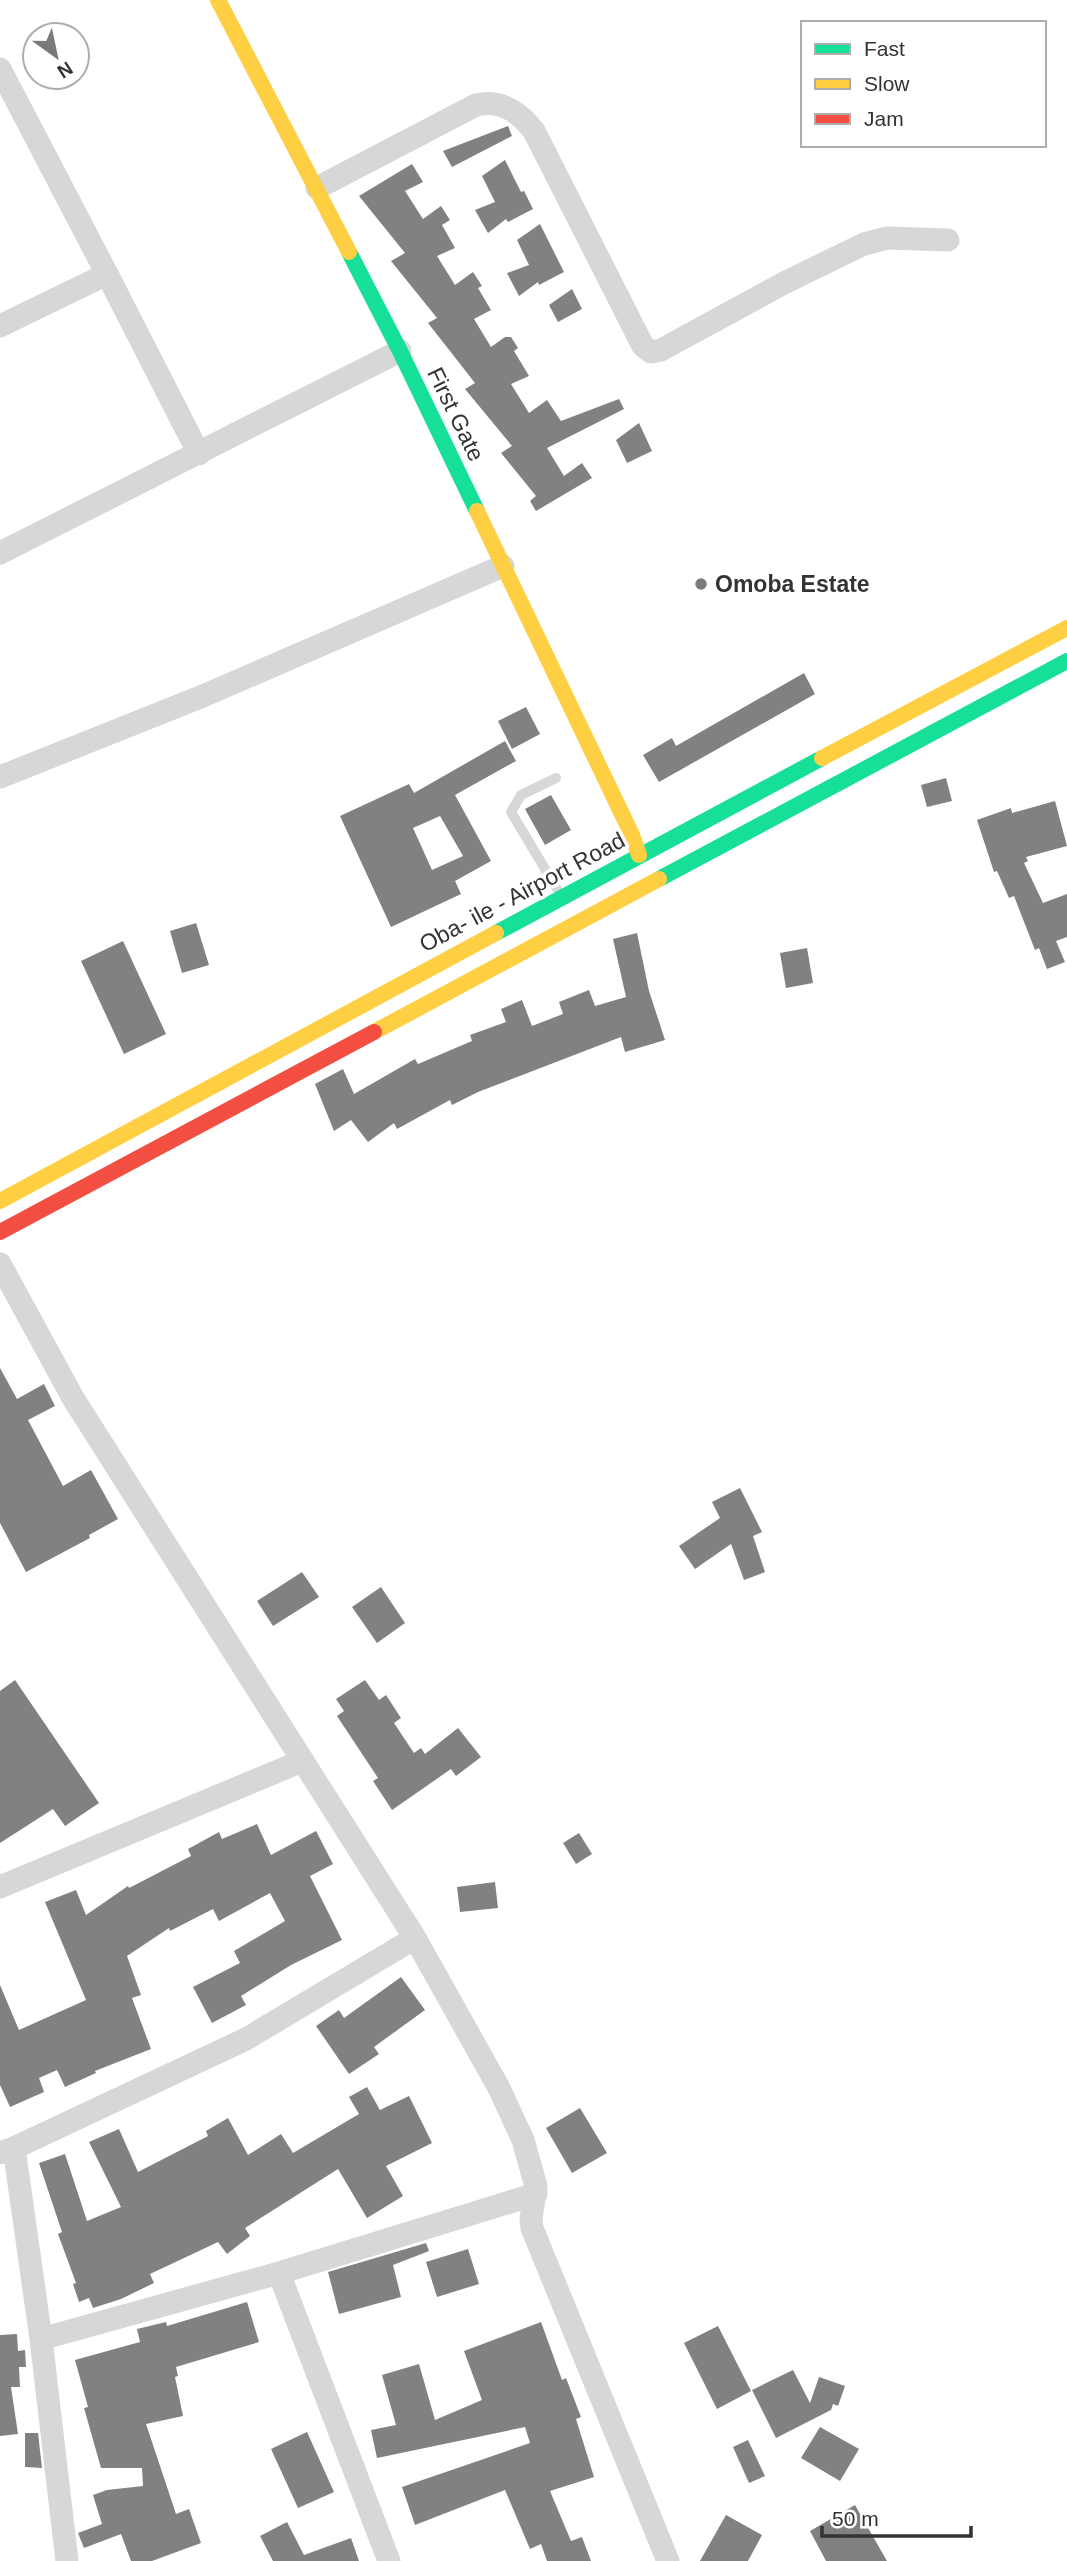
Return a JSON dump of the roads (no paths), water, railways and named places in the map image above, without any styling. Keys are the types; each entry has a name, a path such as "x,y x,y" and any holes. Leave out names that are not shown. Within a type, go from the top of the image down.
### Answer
{"main road":[{"name":"First Gate","path":"218,0 400,351 639,855"},
{"name":"Oba- ile - Airport Road","path":"0,1200 639,855 1067,628"},
{"path":"0,1232 1067,661"}],"street":[{"path":"0,69 199,454"},
{"path":"317,188 476,106 488,103 505,106 523,118 534,131 643,346 651,352 662,350 783,283 864,244 887,238 948,240"},
{"path":"0,326 107,274"},
{"path":"0,553 400,351"},
{"path":"0,777 203,696 503,566"},
{"path":"0,1264 73,1398 415,1938 499,2088 523,2140 536,2186 532,2228 668,2561"},
{"path":"0,1887 302,1761"},
{"path":"67,2561 41,2339 7,2150 246,2039 415,1938"},
{"path":"41,2339 279,2273 536,2194"},
{"path":"279,2273 388,2561"}],"lane":[{"path":"556,778 521,795 511,812 562,897"}],"place":[{"name":"Omoba Estate","path":"701,584"}]}
